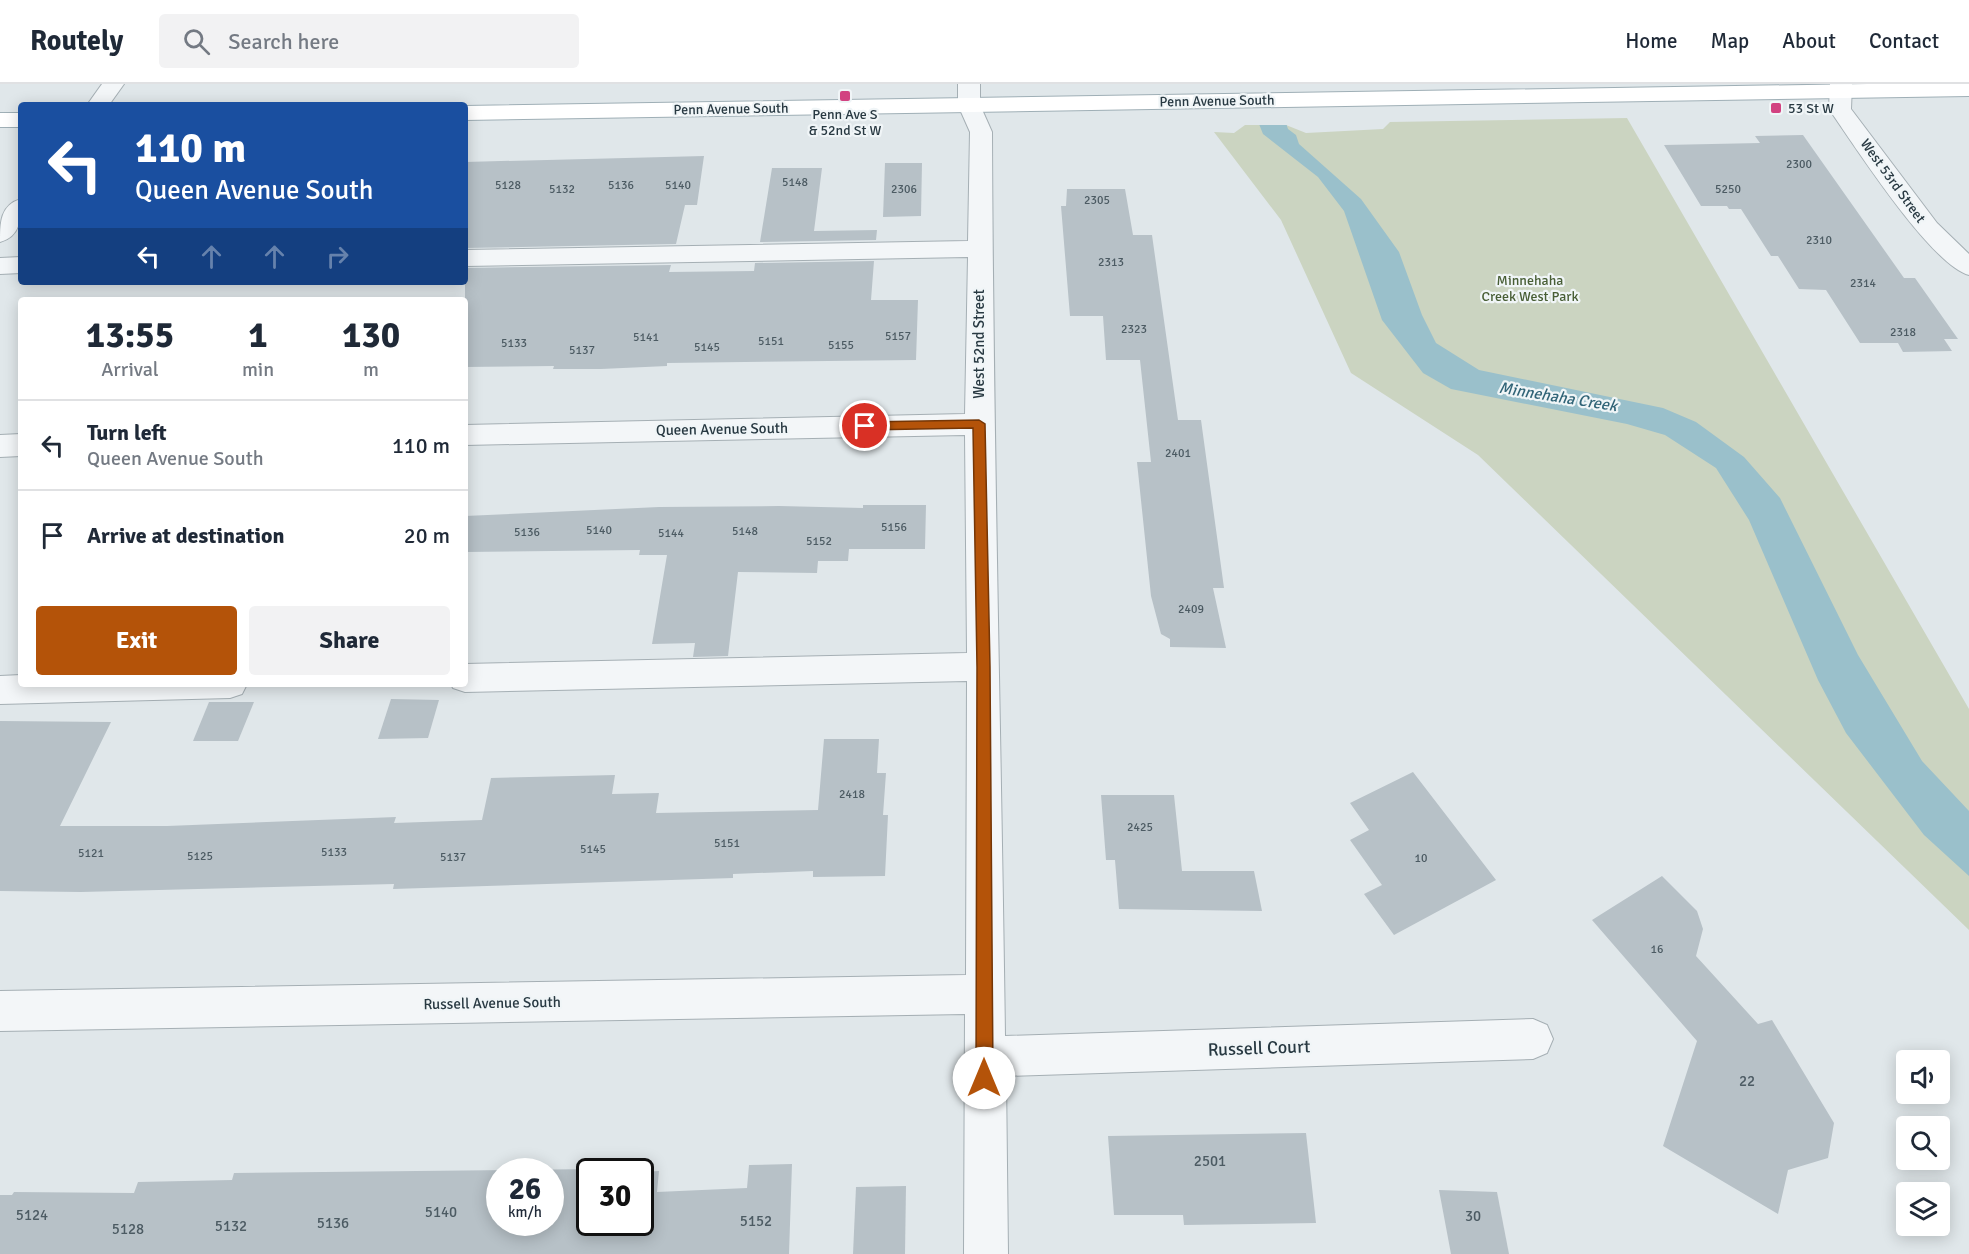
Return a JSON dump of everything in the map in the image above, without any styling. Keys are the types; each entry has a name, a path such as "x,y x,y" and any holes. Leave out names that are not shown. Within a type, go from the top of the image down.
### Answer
{"main road":[{"name":"Penn Avenue South","path":"468,113 969,95 1162,101 1378,99 1842,87 1969,89"},
{"path":"0,120 18,120"}],"street":[{"path":"100,102 113,84"},
{"name":"West 53rd Street","path":"1842,87 1840,109 1928,229 1951,253 1969,267"},
{"name":"West 52nd Street","path":"969,95 981,132 978,249 984,667 986,1254"},
{"path":"0,234 18,211"},
{"path":"468,258 978,249"},
{"path":"0,266 18,265"},
{"name":"Queen Avenue South","path":"468,435 979,424"},
{"path":"0,446 18,445"},
{"path":"468,678 984,667"},
{"path":"0,690 115,687"},
{"name":"Russell Avenue South","path":"0,1011 985,994"},
{"name":"Russell Court","path":"984,1057 1533,1039"}],"green space":[{"name":"Minnehaha Creek West Park","path":"1627,118 1969,709 1969,930 1478,455 1351,373 1281,220 1214,132 1234,133 1245,125 1286,125 1306,133 1383,129 1390,122"}],"water":[{"name":"Minnehaha Creek","path":"1243,84 1273,84 1288,129 1296,135 1299,144 1361,199 1399,252 1422,315 1436,343 1479,370 1663,408 1696,422 1744,457 1780,498 1858,655 1922,761 1969,811 1969,876 1924,835 1846,733 1818,680 1749,520 1716,468 1665,435 1627,424 1451,389 1423,373 1382,320 1344,211 1318,177 1263,134"}],"pier":[{"path":"1240,84 1276,84 1290,125 1256,125"}],"building":[{"path":"1803,135 1904,278 1915,278 1958,339 1944,339 1952,351 1903,352 1898,343 1860,343 1826,290 1799,289 1778,256 1771,256 1741,209 1729,209 1727,206 1701,206 1664,145 1760,143 1755,136"},
{"path":"704,156 697,205 685,205 676,244 468,248 468,162"},
{"path":"885,163 922,163 921,216 883,217"},
{"path":"772,168 822,168 814,231 877,230 876,240 760,242"},
{"path":"1067,189 1125,189 1133,235 1152,235 1178,420 1201,420 1224,588 1213,588 1226,648 1170,647 1170,639 1161,634 1151,596 1137,462 1151,462 1140,360 1106,360 1103,316 1070,316 1061,206 1066,206"},
{"path":"874,261 871,300 918,300 916,360 667,363 667,366 601,369 553,369 554,366 468,367 468,297 465,297 465,285 468,285 468,268 671,265 669,272 754,271 755,263"},
{"path":"863,505 926,505 925,549 849,549 848,561 818,561 817,573 738,572 728,656 693,657 695,643 652,644 667,555 639,555 640,550 468,552 468,516 659,507 863,508"},
{"path":"391,699 439,700 428,738 378,739"},
{"path":"209,702 254,702 238,741 193,741"},
{"path":"0,721 111,722 60,826 167,826 396,817 394,823 482,820 491,778 615,775 612,794 659,793 656,813 818,810 824,739 879,739 877,773 886,773 883,815 888,815 885,876 813,877 813,871 733,874 733,878 393,889 394,884 81,892 0,891"},
{"path":"1413,772 1496,880 1394,935 1364,894 1382,885 1350,840 1369,830 1350,803"},
{"path":"1101,795 1174,795 1182,871 1254,871 1262,911 1119,909 1115,860 1106,860"},
{"path":"1662,876 1697,911 1703,929 1696,956 1758,1024 1772,1020 1834,1123 1828,1158 1788,1170 1778,1214 1663,1146 1697,1041 1592,920"},
{"path":"1306,1133 1316,1223 1184,1225 1183,1215 1114,1215 1108,1136"},
{"path":"792,1164 789,1254 0,1254 0,1195 12,1195 14,1192 134,1193 138,1182 232,1180 234,1173 486,1170 486,1236 564,1236 564,1169 576,1169 576,1236 654,1236 654,1171 659,1171 657,1192 747,1188 749,1165"},
{"path":"906,1186 905,1254 853,1254 856,1187"},
{"path":"1439,1190 1497,1192 1509,1254 1451,1254"}],"place":[{"name":"Penn Ave S & 52nd St W","path":"845,96"},
{"name":"53 St W","path":"1776,108"}],"route":[{"path":"865,426 979,424 984,667 984,1078"}]}
